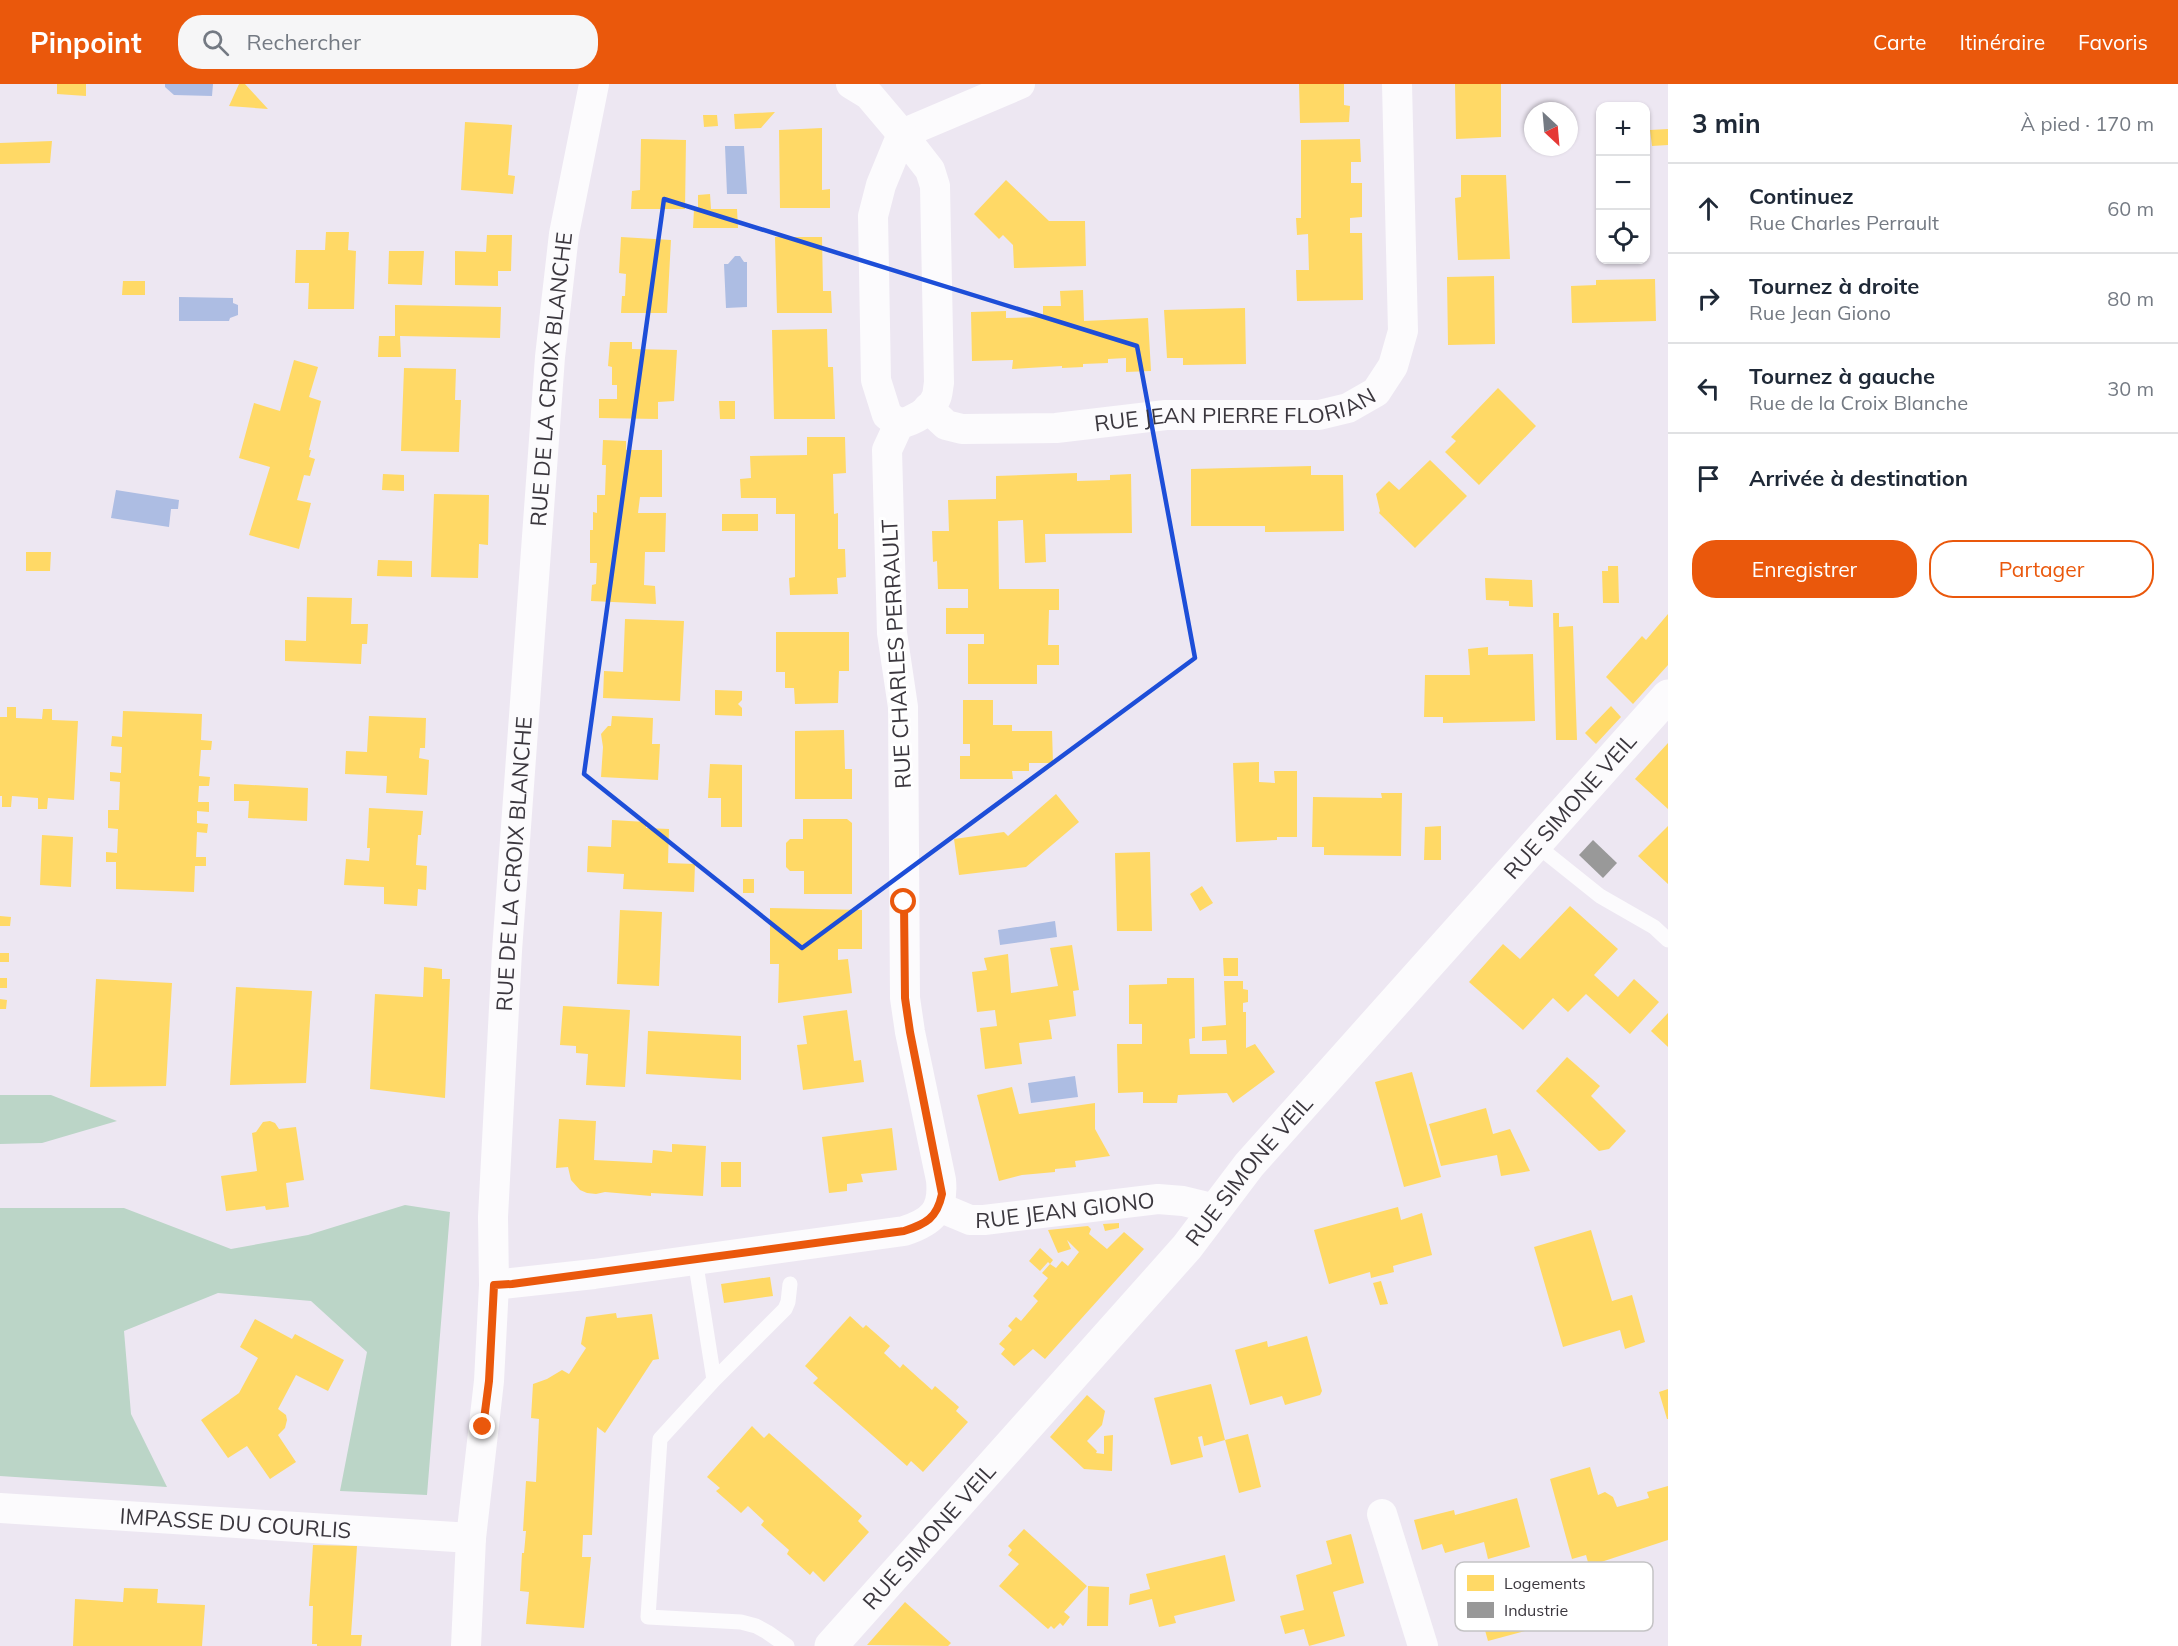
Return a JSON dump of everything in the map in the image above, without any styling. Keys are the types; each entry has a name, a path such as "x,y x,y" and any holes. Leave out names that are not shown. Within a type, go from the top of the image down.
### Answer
{"main road":[{"name":"RUE SIMONE VEIL","path":"831,1646 1187,1247 1249,1165 1668,696"}],"street":[{"name":"RUE DE LA CROIX BLANCHE","path":"466,1646 471,1538 489,1381 494,1285 493,1217 507,951 550,357 564,234 594,84"},
{"path":"851,84 869,95 902,134 930,170 935,186 939,383 936,398 928,408 912,421 899,424 887,415 876,380 873,216 881,185 902,134 1020,84"},
{"name":"RUE JEAN PIERRE FLORIAN","path":"928,408 946,425 962,429 1056,428 1166,415 1319,415 1348,408 1376,392 1393,366 1403,331 1397,84"},
{"name":"RUE CHARLES PERRAULT","path":"899,424 887,450 892,633 903,707 905,998 941,1180 942,1194 939,1207"},
{"name":"RUE JEAN GIONO","path":"939,1207 970,1220 1158,1199 1184,1201 1216,1209"},
{"path":"494,1285 904,1231 925,1223 939,1207"},
{"name":"IMPASSE DU COURLIS","path":"0,1508 471,1538"},
{"path":"1382,1514 1422,1646"}],"lane":[{"path":"1535,844 1600,896 1637,916 1668,940"},
{"path":"695,1259 714,1380"},
{"path":"787,1646 767,1632 741,1622 648,1617 660,1439 714,1380 785,1309 790,1284"}],"highlighted area":[{"path":"664,199 1137,346 1195,658 802,948 584,774"}],"green space":[{"path":"0,1095 51,1095 117,1121 42,1143 0,1144"},
{"path":"405,1205 450,1212 427,1495 340,1491 367,1352 311,1301 218,1293 124,1331 131,1414 167,1487 0,1476 0,1208 124,1208 231,1249 308,1235"}],"water":[{"path":"165,84 213,84 212,96 174,95 165,87"},
{"path":"725,146 744,146 747,194 727,194"},
{"path":"735,256 740,256 744,262 747,262 747,307 726,308 724,264 728,264"},
{"path":"179,297 233,298 233,303 238,305 238,315 230,318 229,321 179,321"},
{"path":"116,490 179,500 178,509 171,509 169,527 111,518"},
{"path":"1055,921 1057,937 1000,945 998,930"},
{"path":"1075,1076 1078,1097 1031,1103 1028,1083"}],"building: Logements":[{"path":"57,84 86,84 86,96 57,94"},
{"path":"239,84 245,84 268,109 229,106"},
{"path":"1299,84 1344,84 1344,105 1350,106 1349,122 1300,123"},
{"path":"1455,84 1501,84 1501,137 1456,139"},
{"path":"775,112 761,128 735,129 734,114"},
{"path":"703,115 717,115 718,126 704,127"},
{"path":"465,122 512,125 508,175 515,176 513,194 461,190"},
{"path":"822,128 822,190 830,189 830,208 780,208 779,130"},
{"path":"1668,129 1668,145 1652,146 1650,130"},
{"path":"641,139 686,140 685,209 631,209 632,191 640,190"},
{"path":"1360,139 1361,162 1351,162 1351,183 1362,183 1362,217 1350,218 1350,233 1362,233 1363,300 1297,301 1296,270 1309,270 1308,234 1297,235 1296,218 1301,218 1301,140"},
{"path":"52,141 50,163 0,164 0,143"},
{"path":"1461,175 1506,175 1510,259 1458,260 1455,198 1461,197"},
{"path":"1006,180 1049,221 1085,221 1086,266 1014,268 1013,245 1003,235 999,239 974,214"},
{"path":"710,194 711,209 737,209 738,228 693,228 694,209 698,209 698,195"},
{"path":"326,232 349,232 348,250 356,251 354,309 308,309 309,283 295,283 296,250 325,250"},
{"path":"487,235 512,235 511,271 498,271 498,286 455,285 455,251 486,252"},
{"path":"621,237 671,240 667,313 621,313 622,296 625,296 626,274 619,273"},
{"path":"775,237 822,237 823,291 831,291 832,313 777,313"},
{"path":"389,251 424,251 422,285 388,284"},
{"path":"1494,276 1495,344 1448,345 1447,277"},
{"path":"1655,279 1656,321 1572,323 1571,286 1596,285 1596,280"},
{"path":"123,281 145,281 145,295 122,295"},
{"path":"1083,290 1084,321 1148,318 1151,371 1126,372 1126,358 1108,359 1108,363 1083,364 1083,367 1012,369 1013,360 972,361 971,312 1006,311 1006,318 1043,317 1043,306 1061,306 1060,291"},
{"path":"395,305 501,307 500,338 400,336 401,357 378,357 379,336 395,336"},
{"path":"1245,308 1246,364 1183,365 1183,358 1167,358 1164,310"},
{"path":"827,329 828,367 833,367 835,419 774,419 772,330"},
{"path":"610,342 632,342 632,349 677,350 674,401 658,402 658,419 599,418 599,399 617,399 617,385 612,385 612,367 608,366"},
{"path":"294,360 318,367 309,397 321,401 309,450 311,450 309,457 315,459 310,476 304,475 297,500 311,503 299,549 249,535 270,467 239,458 254,403 280,411"},
{"path":"404,368 456,369 455,400 461,400 459,452 401,451"},
{"path":"1498,388 1536,426 1479,485 1445,452 1456,441 1451,437"},
{"path":"719,401 735,401 735,419 720,419"},
{"path":"807,437 845,437 846,473 833,474 834,514 838,513 838,549 845,549 846,577 837,578 838,594 790,595 789,578 795,577 795,514 776,514 776,498 741,498 740,479 751,478 750,456 807,455"},
{"path":"603,440 626,441 626,450 662,450 662,497 640,497 638,513 666,513 665,552 645,552 644,585 655,586 656,604 591,601 592,585 596,584 597,563 590,563 590,530 593,530 593,512 597,513 597,495 605,495 606,465 602,465"},
{"path":"1430,460 1467,496 1415,548 1379,513 1376,494 1389,481 1399,490"},
{"path":"1311,466 1311,475 1343,475 1344,531 1265,532 1265,526 1191,526 1191,469"},
{"path":"1077,473 1077,481 1110,480 1110,475 1131,474 1132,533 1045,534 1046,562 1025,563 1023,520 998,521 999,589 1059,589 1059,610 1049,610 1048,645 1059,645 1059,665 1037,665 1037,684 968,684 968,644 984,644 984,634 946,634 946,608 968,608 968,589 938,589 937,561 933,562 932,531 949,531 948,500 996,499 996,476"},
{"path":"383,474 404,475 404,491 382,490"},
{"path":"434,494 489,495 488,545 479,544 478,578 431,577"},
{"path":"722,514 758,514 758,531 722,531"},
{"path":"26,552 51,552 50,571 26,571"},
{"path":"378,560 412,561 412,577 377,576"},
{"path":"1608,566 1618,566 1619,603 1603,603 1602,571 1608,571"},
{"path":"1485,578 1532,580 1533,607 1509,606 1509,601 1486,600"},
{"path":"307,597 352,598 351,624 368,624 367,644 362,644 361,664 285,661 285,640 306,641"},
{"path":"1553,613 1559,613 1559,627 1573,626 1577,740 1556,740"},
{"path":"1668,614 1668,665 1633,704 1606,677 1642,636 1646,640"},
{"path":"625,619 684,621 680,701 603,698 604,671 623,672"},
{"path":"776,632 849,632 849,671 839,671 838,703 795,704 794,688 785,688 785,672 776,672"},
{"path":"1488,647 1488,655 1533,654 1535,721 1443,723 1443,717 1424,717 1425,675 1470,675 1468,649"},
{"path":"715,690 742,691 742,700 738,704 742,708 742,716 715,715"},
{"path":"963,700 993,700 993,725 1012,725 1012,731 1052,731 1053,763 1029,763 1029,771 1012,771 1013,779 960,779 960,756 970,756 970,744 963,744"},
{"path":"1611,706 1621,717 1596,744 1585,733"},
{"path":"7,707 16,707 16,718 42,719 43,709 52,709 52,720 78,721 74,800 48,798 47,809 38,809 38,798 12,796 11,807 2,807 0,717 7,717"},
{"path":"123,711 202,714 201,740 212,741 211,750 201,750 199,776 210,777 209,786 199,786 198,802 209,802 209,812 197,811 197,823 208,824 207,833 197,832 196,857 206,857 206,866 195,866 194,892 116,889 116,862 106,862 106,852 117,853 118,829 108,828 108,810 119,810 120,782 110,781 110,772 121,773 122,747 111,746 112,736 122,737"},
{"path":"369,716 426,718 425,748 420,748 419,758 429,760 427,795 386,793 387,776 345,774 346,751 367,752"},
{"path":"612,716 653,718 652,744 660,744 658,780 601,777 603,747 601,734 608,726 611,726"},
{"path":"844,730 845,769 852,769 852,799 795,799 795,731"},
{"path":"1668,743 1668,809 1635,779"},
{"path":"1259,762 1259,782 1275,783 1274,771 1297,771 1297,837 1236,842 1233,763"},
{"path":"710,764 742,765 742,827 721,827 721,798 708,798"},
{"path":"234,784 308,788 307,821 248,818 249,801 234,801"},
{"path":"1381,793 1402,793 1401,856 1324,855 1324,847 1312,847 1313,797 1382,798"},
{"path":"1056,794 1079,822 1026,867 959,875 954,839 1004,832 1008,836"},
{"path":"369,808 423,811 421,835 418,835 416,865 427,866 426,890 418,889 417,906 384,904 384,887 344,885 346,859 369,861 370,848 367,848"},
{"path":"803,819 847,819 852,823 852,894 804,894 804,871 790,871 786,867 786,843 790,839 803,839"},
{"path":"612,820 646,822 646,828 669,829 668,863 695,864 694,892 623,889 624,874 587,872 588,846 611,847"},
{"path":"1441,826 1441,860 1424,860 1425,827"},
{"path":"1668,826 1668,884 1638,856"},
{"path":"42,835 73,837 71,887 40,885"},
{"path":"1150,852 1152,931 1117,931 1115,853"},
{"path":"743,879 754,879 754,893 743,893"},
{"path":"1202,886 1213,903 1200,911 1190,894"},
{"path":"1570,906 1618,949 1594,975 1618,997 1634,979 1659,1002 1630,1034 1586,994 1568,1012 1553,998 1523,1030 1469,982 1503,944 1520,959"},
{"path":"770,908 862,910 862,949 838,949 838,960 848,959 852,993 778,1003 779,964 770,964"},
{"path":"620,910 662,912 659,986 617,984"},
{"path":"0,916 11,917 10,926 0,926"},
{"path":"1072,945 1079,990 1073,991 1076,1016 1049,1020 1052,1039 1019,1043 1022,1064 985,1069 980,1028 997,1026 995,1010 977,1012 972,972 987,970 984,958 1008,954 1011,993 1058,986 1050,948"},
{"path":"0,953 9,953 9,962 0,962"},
{"path":"1223,958 1238,958 1238,976 1224,976"},
{"path":"424,967 442,969 442,979 450,979 445,1098 370,1089 375,994 423,997"},
{"path":"0,978 7,978 7,988 0,988"},
{"path":"1167,978 1194,978 1195,1038 1189,1039 1190,1054 1227,1054 1226,1040 1202,1041 1202,1027 1226,1025 1224,981 1243,981 1243,989 1248,990 1248,1002 1243,1003 1243,1012 1246,1012 1246,1048 1255,1044 1275,1072 1233,1103 1227,1093 1178,1095 1177,1103 1143,1103 1143,1092 1118,1093 1117,1044 1142,1044 1142,1024 1129,1024 1129,985 1167,984"},
{"path":"96,979 172,983 166,1086 90,1087"},
{"path":"236,987 312,991 306,1083 230,1085"},
{"path":"0,999 7,1000 6,1009 0,1009"},
{"path":"563,1006 630,1010 625,1087 586,1085 588,1054 576,1053 576,1046 560,1045"},
{"path":"847,1010 854,1061 861,1060 864,1082 803,1090 797,1045 807,1044 803,1016"},
{"path":"1668,1013 1668,1047 1651,1031"},
{"path":"648,1031 741,1036 741,1080 646,1074"},
{"path":"1567,1057 1600,1086 1591,1096 1626,1131 1609,1149 1599,1151 1536,1091"},
{"path":"1412,1072 1441,1177 1404,1187 1375,1082"},
{"path":"1012,1087 1019,1114 1095,1103 1095,1129 1110,1156 1075,1161 1076,1167 1055,1169 1055,1172 1022,1175 999,1181 977,1095"},
{"path":"1486,1108 1493,1134 1510,1129 1530,1171 1501,1176 1497,1155 1441,1166 1429,1124"},
{"path":"559,1119 596,1121 594,1160 652,1163 653,1150 672,1152 672,1144 706,1146 703,1196 651,1193 651,1196 605,1192 596,1194 580,1190 571,1180 568,1167 556,1168"},
{"path":"263,1122 275,1123 279,1129 296,1127 304,1180 286,1183 289,1207 266,1210 265,1206 226,1211 221,1176 257,1171 252,1133 256,1132"},
{"path":"892,1128 897,1170 861,1174 863,1182 847,1184 847,1191 829,1193 822,1137"},
{"path":"721,1162 741,1162 741,1187 721,1187"},
{"path":"1398,1207 1401,1220 1422,1213 1432,1255 1393,1266 1394,1272 1371,1278 1370,1272 1329,1284 1314,1230"},
{"path":"1119,1223 1119,1228 1105,1231 1103,1224"},
{"path":"1088,1226 1091,1229 1089,1234 1107,1249 1124,1232 1144,1249 1045,1359 1033,1349 1014,1366 1001,1354 1005,1349 999,1344 1012,1330 1008,1326 1016,1317 1021,1321 1038,1301 1033,1296 1048,1278 1042,1273 1050,1264 1056,1268 1062,1261 1068,1266 1079,1252 1067,1240 1071,1249 1058,1253 1048,1230"},
{"path":"1591,1230 1612,1301 1632,1295 1645,1342 1625,1349 1620,1330 1563,1347 1534,1247"},
{"path":"1040,1248 1053,1260 1040,1271 1029,1261"},
{"path":"770,1277 773,1296 724,1303 721,1284"},
{"path":"1381,1281 1388,1304 1380,1305 1373,1283"},
{"path":"616,1313 617,1318 652,1314 659,1359 653,1360 605,1433 597,1427 592,1535 583,1535 582,1557 591,1557 584,1628 526,1624 529,1592 520,1591 526,1531 523,1531 526,1481 536,1482 539,1419 531,1418 533,1384 562,1370 569,1374 586,1348 581,1344 586,1317"},
{"path":"850,1316 863,1328 866,1325 890,1346 884,1353 900,1368 903,1364 932,1390 935,1386 959,1407 956,1411 968,1422 923,1472 911,1461 907,1466 813,1383 818,1378 805,1366"},
{"path":"255,1319 292,1339 295,1334 344,1360 328,1391 296,1375 278,1409 286,1415 287,1420 285,1428 278,1435 296,1462 270,1479 247,1446 228,1458 201,1420 239,1393 258,1358 240,1347"},
{"path":"1307,1336 1322,1391 1320,1395 1285,1405 1282,1396 1250,1405 1235,1350 1267,1341 1268,1347"},
{"path":"1211,1384 1225,1440 1204,1446 1202,1436 1198,1437 1203,1457 1171,1465 1154,1398"},
{"path":"1668,1389 1668,1419 1667,1419 1659,1392"},
{"path":"1087,1395 1105,1411 1102,1425 1087,1441 1097,1451 1096,1453 1104,1454 1104,1436 1113,1435 1112,1471 1084,1469 1050,1437"},
{"path":"752,1426 764,1438 769,1433 862,1516 858,1521 869,1532 824,1582 813,1571 810,1575 787,1554 789,1550 761,1525 764,1521 748,1506 741,1513 716,1491 720,1488 707,1477"},
{"path":"1248,1434 1261,1487 1239,1493 1225,1440"},
{"path":"1590,1467 1598,1495 1605,1492 1613,1497 1617,1507 1649,1498 1647,1492 1668,1486 1668,1540 1601,1562 1588,1562 1586,1555 1572,1559 1550,1479"},
{"path":"1517,1498 1530,1547 1488,1559 1484,1542 1445,1553 1442,1544 1422,1550 1414,1520 1454,1510 1455,1515"},
{"path":"1024,1529 1087,1586 1064,1612 1070,1617 1063,1626 1060,1623 1054,1629 1051,1626 1048,1629 999,1586 1019,1564 1008,1555 1012,1550 1008,1546"},
{"path":"1351,1534 1364,1583 1333,1592 1345,1636 1309,1646 1304,1629 1285,1634 1280,1616 1304,1610 1296,1575 1332,1564 1326,1541"},
{"path":"313,1545 357,1546 351,1635 362,1635 361,1646 312,1644 313,1606 309,1606"},
{"path":"1225,1555 1235,1601 1174,1616 1176,1623 1159,1627 1152,1599 1129,1605 1130,1594 1150,1589 1146,1574"},
{"path":"1088,1586 1109,1587 1108,1626 1087,1626"},
{"path":"124,1588 158,1589 157,1603 205,1605 202,1646 73,1646 75,1599 123,1602"},
{"path":"905,1602 951,1643 948,1646 867,1645"},
{"path":"1485,1631 1525,1631 1488,1641"}],"building: Industrie":[{"path":"1593,840 1617,863 1603,878 1579,855"}],"route":[{"path":"483,1427 489,1381 494,1285 904,1231 930,1219 939,1207 942,1194 941,1180 905,998 904,902"}]}
